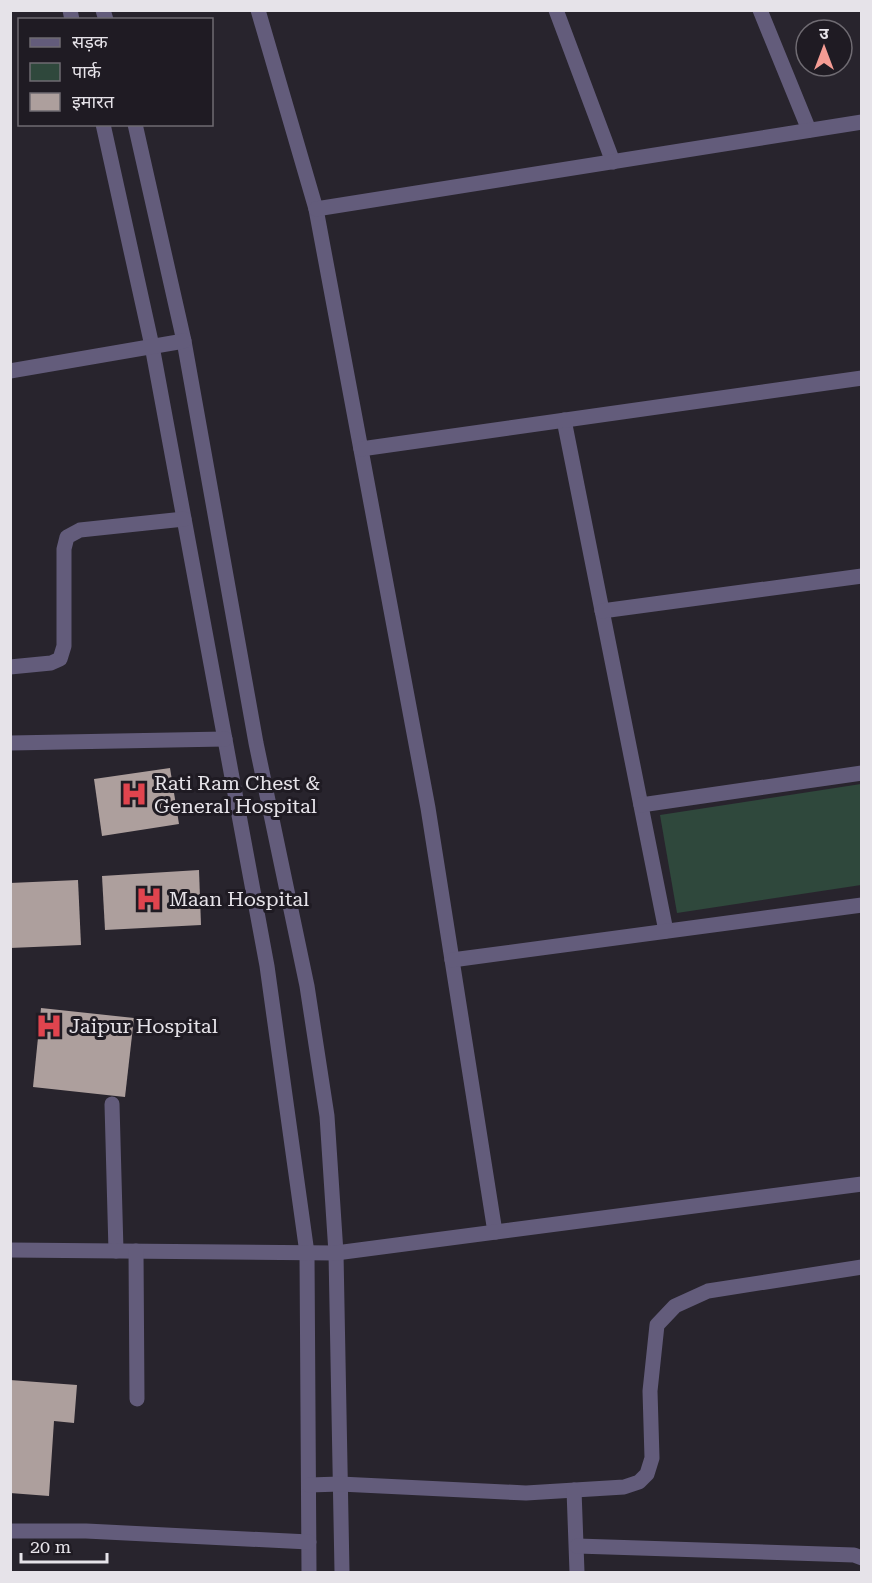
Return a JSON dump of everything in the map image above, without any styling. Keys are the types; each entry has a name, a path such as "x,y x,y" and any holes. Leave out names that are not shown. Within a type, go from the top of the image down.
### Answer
{"street":[{"path":"258,10 316,209 428,808 495,1232"},
{"path":"556,10 613,162"},
{"path":"760,10 809,130"},
{"path":"316,209 861,122"},
{"path":"103,126 152,346 267,966 307,1253 309,1572"},
{"path":"135,126 184,341 256,743 307,986 327,1116 336,1253 342,1572"},
{"path":"10,371 184,341"},
{"path":"361,449 861,378"},
{"path":"564,420 666,931"},
{"path":"10,667 51,663 60,659 64,646 64,549 67,537 80,530 184,519"},
{"path":"602,611 861,576"},
{"path":"10,743 225,739"},
{"path":"641,805 861,773"},
{"path":"452,960 861,905"},
{"path":"112,1104 116,1251"},
{"path":"10,1250 336,1253 861,1184"},
{"path":"136,1251 137,1399"},
{"path":"309,1485 340,1484 526,1493 624,1487 639,1482 647,1474 652,1458 650,1391 657,1325 675,1306 708,1291 861,1267"},
{"path":"574,1490 577,1572"},
{"path":"10,1531 86,1531 309,1542"},
{"path":"577,1546 854,1555 861,1558"}],"green space":[{"path":"861,784 861,885 677,913 660,815"}],"building":[{"path":"170,768 179,824 102,836 94,779"},
{"path":"199,870 201,925 105,930 102,876"},
{"path":"78,880 81,945 10,948 10,883"},
{"path":"41,1008 134,1018 125,1097 33,1087"},
{"path":"10,1380 77,1385 74,1423 54,1421 49,1496 10,1493"}],"place":[{"name":"Rati Ram Chest & General Hospital","path":"134,794"},
{"name":"Maan Hospital","path":"149,899"},
{"name":"Jaipur Hospital","path":"49,1026"}]}
